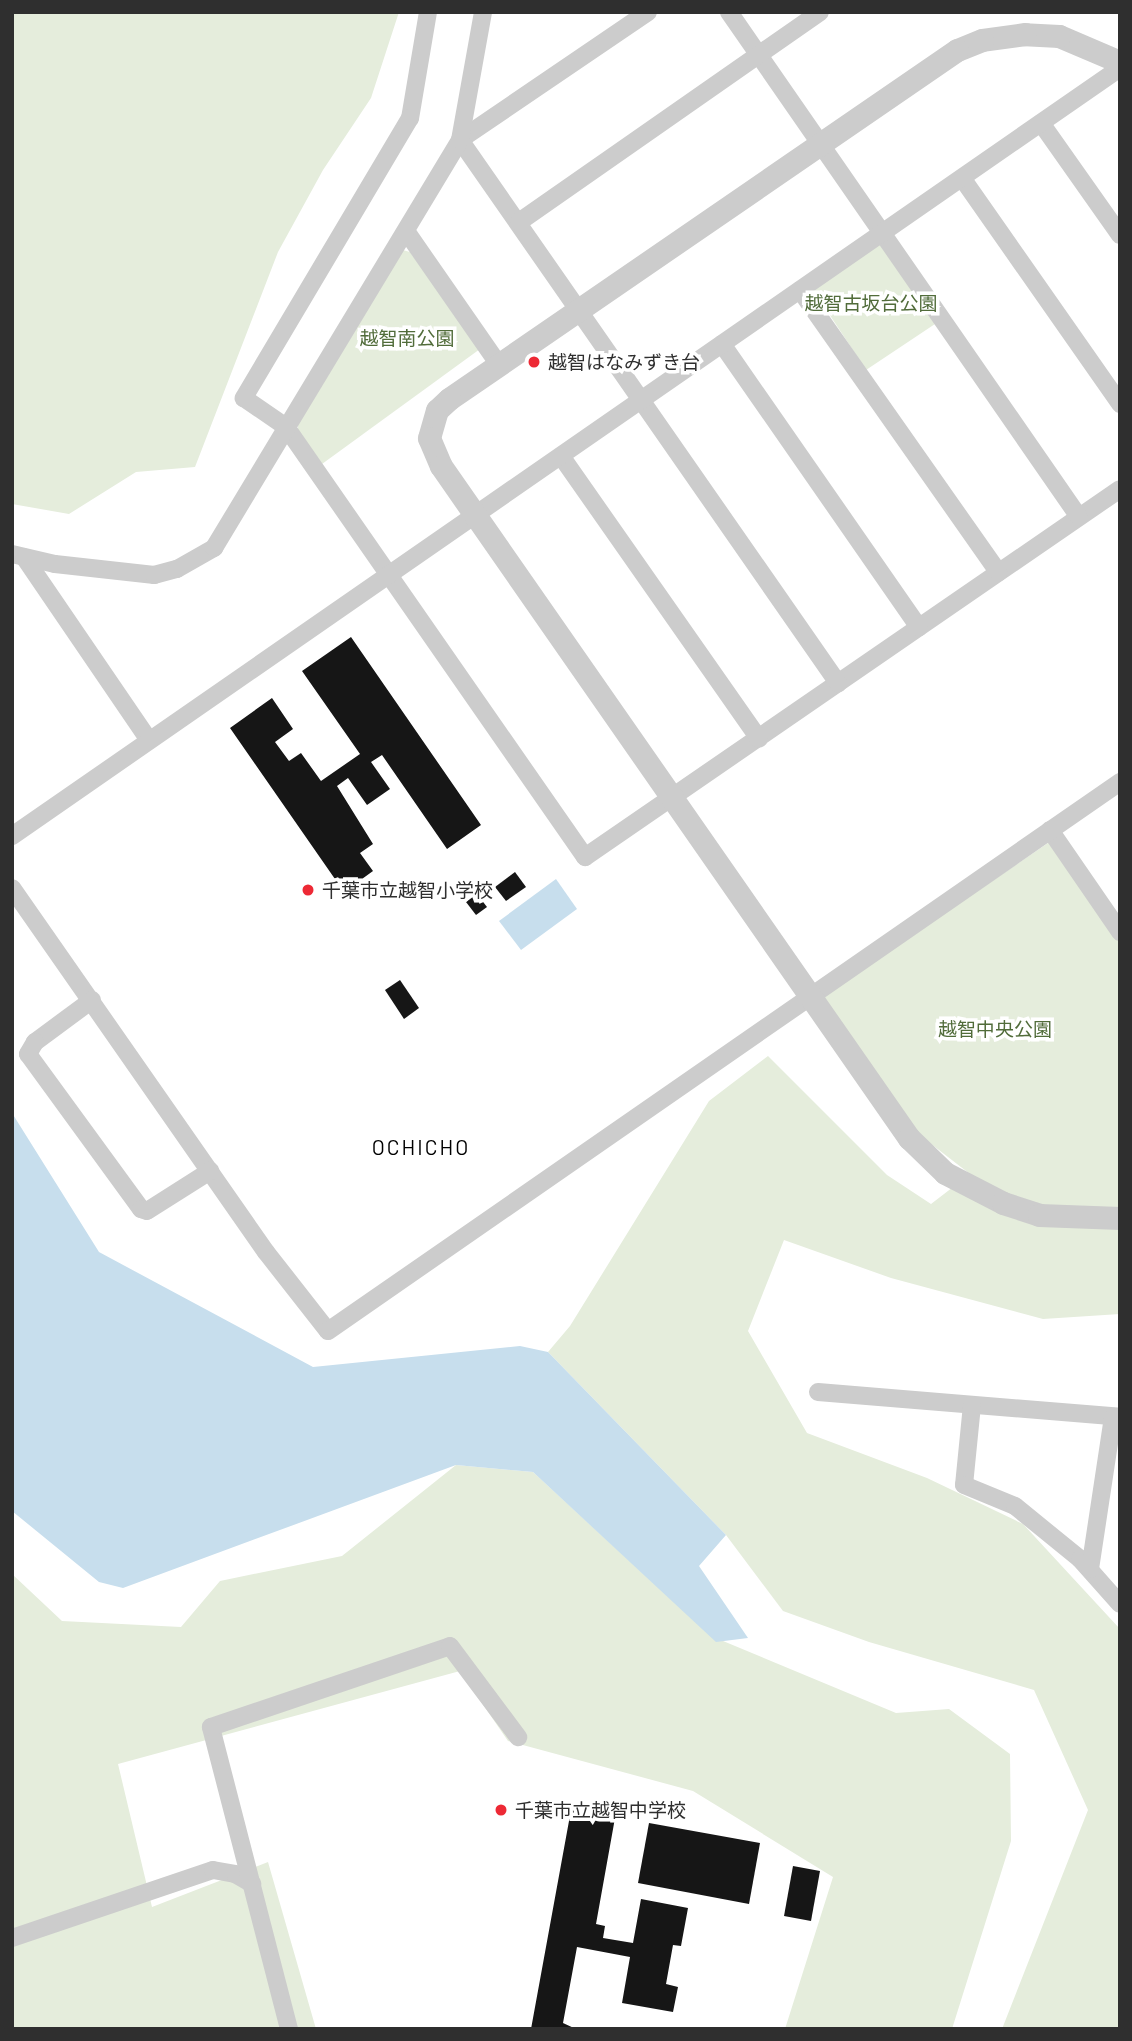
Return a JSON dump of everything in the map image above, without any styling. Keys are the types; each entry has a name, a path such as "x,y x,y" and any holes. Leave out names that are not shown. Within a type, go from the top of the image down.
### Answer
{"street":[{"path":"428,12 410,118 244,398 286,427 585,857 1120,489"},
{"path":"18,555 154,575 196,560 225,535 286,427 460,140 483,12"},
{"path":"460,140 648,12"},
{"path":"729,12 1079,517"},
{"path":"519,222 820,12"},
{"path":"1120,62 1059,36 1025,34 982,40 931,65 449,400 431,423 433,452 475,515 909,1138 945,1172 1003,1203 1039,1215 1120,1218"},
{"path":"12,836 1120,68"},
{"path":"1041,123 1120,235"},
{"path":"460,140 581,309 838,683"},
{"path":"962,177 1120,404"},
{"path":"406,231 499,365"},
{"path":"800,290 998,572"},
{"path":"722,344 919,627"},
{"path":"561,456 759,739"},
{"path":"18,555 149,740"},
{"path":"12,888 210,1171 328,1331 1120,782"},
{"path":"1050,831 1120,932"},
{"path":"92,1000 29,1048 36,1065 141,1209 146,1211 210,1171"},
{"path":"818,1392 1117,1417 1090,1569"},
{"path":"972,1405 964,1485 1015,1506 1090,1569 1120,1604"},
{"path":"289,2029 211,1727 450,1646 518,1737"},
{"path":"12,1938 213,1870 236,1874 252,1884"}],"green space":[{"path":"12,12 399,12 371,98 323,170 278,252 195,467 136,472 69,514 12,504"},
{"name":"越智古坂台公園","path":"878,240 935,324 866,370 812,288"},
{"name":"越智南公園","path":"399,249 410,252 480,349 322,464 298,431 298,420"},
{"name":"越智中央公園","path":"1051,841 1120,941 1120,1314 1043,1319 891,1278 784,1240 748,1331 807,1433 927,1478 1023,1524 1120,1629 1120,2029 1002,2029 1088,1810 1034,1690 869,1642 783,1611 726,1535 548,1352 570,1326 709,1101 768,1056 887,1175 931,1204 970,1174 913,1130 821,997"},
{"path":"456,1465 533,1472 711,1636 896,1713 949,1709 1010,1754 1011,1841 952,2029 785,2029 833,1877 693,1791 508,1741 460,1671 118,1764 152,1907 268,1862 316,2029 12,2029 12,1574 62,1621 181,1627 220,1581 342,1556"}],"water":[{"path":"556,879 577,909 521,950 499,921"},
{"path":"12,1113 99,1252 313,1367 520,1346 548,1352 726,1535 699,1566 748,1638 716,1642 533,1472 456,1465 123,1588 99,1582 12,1511"}],"building":[{"path":"351,637 481,825 447,849 382,755 371,762 390,789 367,805 348,778 337,786 373,844 360,853 373,871 344,892 230,728 272,698 293,729 275,742 289,761 301,753 321,781 360,754 302,671"},
{"path":"515,872 526,887 506,901 495,887"},
{"path":"477,894 487,907 476,915 466,902"},
{"path":"400,980 419,1008 404,1019 385,990"},
{"path":"571,1810 615,1818 596,1924 605,1926 603,1938 633,1943 641,1899 688,1908 681,1946 673,1945 666,1984 678,1987 673,2012 622,2003 630,1957 577,1947 563,2023 576,2029 531,2029"},
{"path":"649,1823 760,1843 749,1904 638,1883"},
{"path":"793,1866 820,1871 811,1921 784,1916"}],"place":[{"name":"越智はなみずき台","path":"534,362"},
{"name":"千葉市立越智小学校","path":"308,890"},
{"name":"千葉市立越智中学校","path":"501,1810"}],"district":[{"name":"OCHICHO","path":"421,1147"}]}
